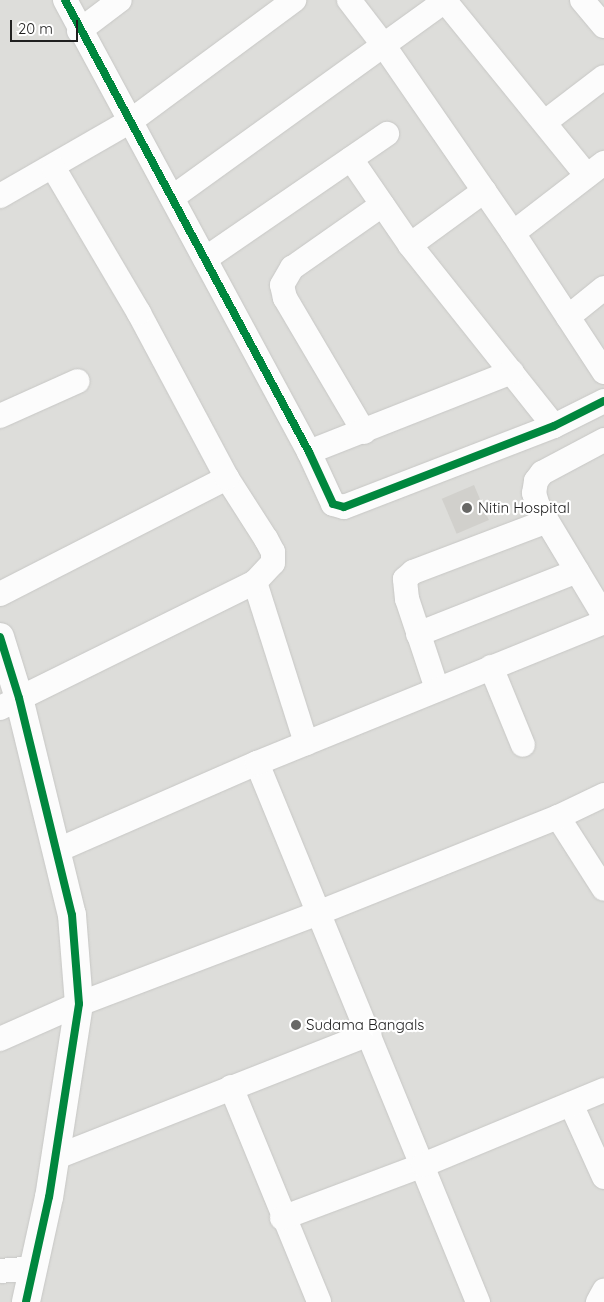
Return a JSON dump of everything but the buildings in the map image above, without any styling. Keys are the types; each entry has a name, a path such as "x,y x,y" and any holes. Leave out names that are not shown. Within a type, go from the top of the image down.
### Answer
{"street":[{"path":"65,0 79,31 132,120 309,452 326,495 333,504 344,507 554,426 604,401"},
{"path":"79,31 120,0"},
{"path":"0,196 54,167 132,120 294,0"},
{"path":"349,0 382,43 513,233 604,372"},
{"path":"173,197 382,43 445,0 545,122 596,170 513,233"},
{"path":"582,0 604,26"},
{"path":"545,122 604,77"},
{"path":"205,259 388,134"},
{"path":"351,159 410,245 554,426"},
{"path":"10,703 255,582 269,570 273,562 273,552 227,478 139,313 54,167"},
{"path":"410,245 484,191"},
{"path":"364,432 285,298 282,285 292,268 382,205"},
{"path":"568,317 604,288"},
{"path":"309,452 364,432 512,372"},
{"path":"0,416 78,381"},
{"path":"604,440 542,473 536,482 536,500 604,616"},
{"path":"0,594 227,478"},
{"path":"437,689 404,588 404,579 413,572 547,521"},
{"path":"418,634 577,571"},
{"path":"255,582 306,743"},
{"path":"58,850 257,763 604,622"},
{"path":"0,637 10,703 58,850 72,915 79,1004 54,1158 26,1302"},
{"path":"492,667 523,745"},
{"path":"257,763 478,1302"},
{"path":"0,1040 79,1004 318,913 558,817 604,795"},
{"path":"558,817 604,889"},
{"path":"54,1158 369,1034"},
{"path":"231,1087 282,1218 319,1302"},
{"path":"282,1218 423,1166 604,1090"},
{"path":"571,1104 604,1177"},
{"path":"0,1271 34,1268"},
{"path":"598,1302 604,1291"}],"shaded area":[{"path":"0,0 604,0 604,1302 0,1302"}],"cycle path":[{"path":"65,0 309,452 333,504 344,507 554,426 604,401"},
{"path":"0,637 19,698 72,915 79,1004 49,1197 26,1302"}],"place":[{"name":"Nitin Hospital","path":"467,508"},
{"name":"Sudama Bangals","path":"296,1025"}]}
